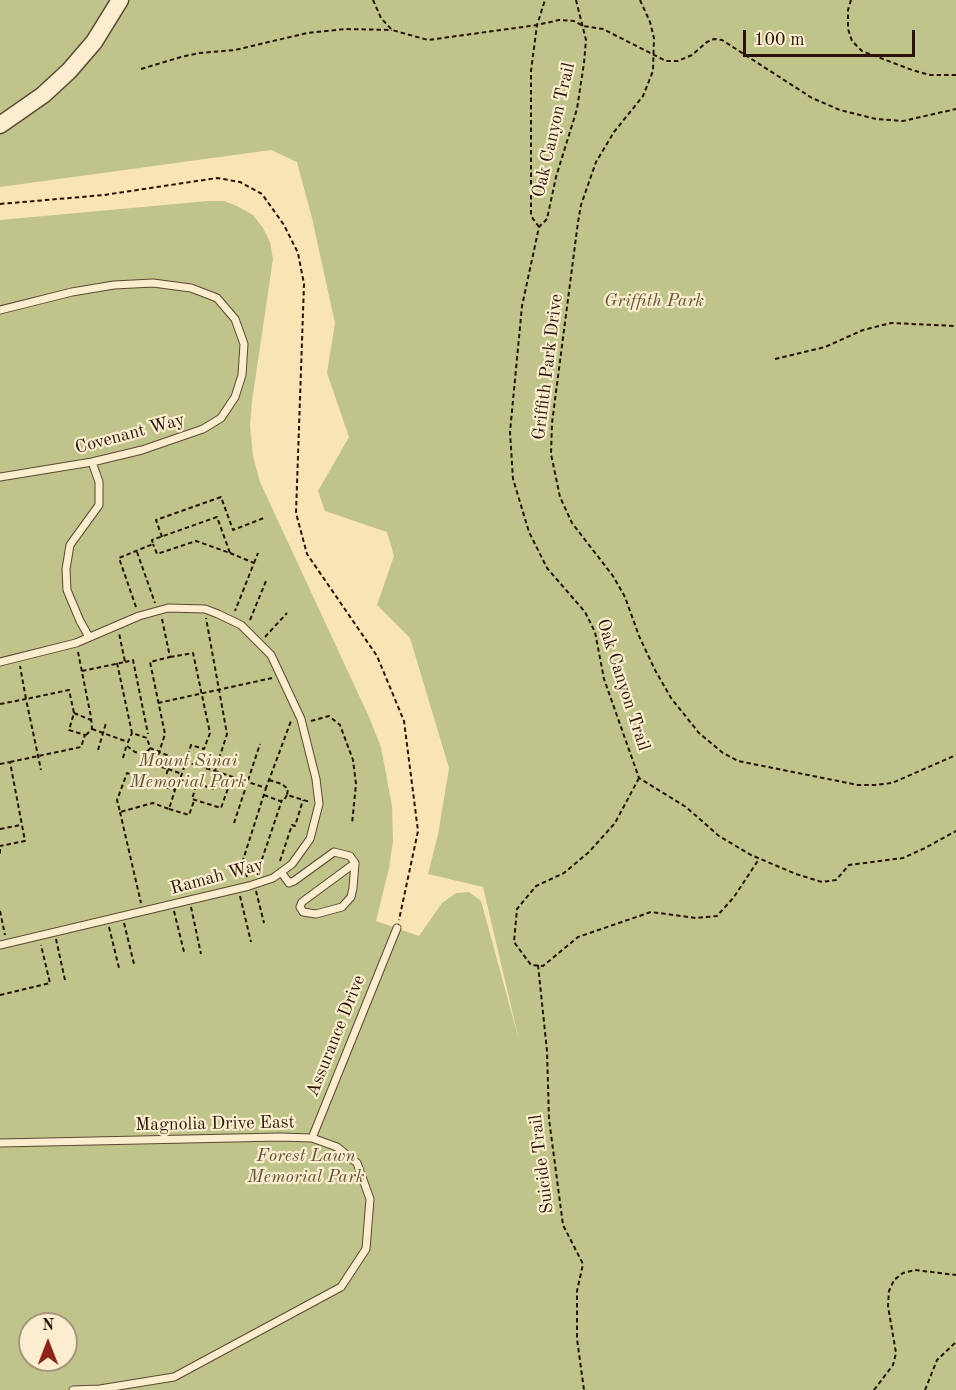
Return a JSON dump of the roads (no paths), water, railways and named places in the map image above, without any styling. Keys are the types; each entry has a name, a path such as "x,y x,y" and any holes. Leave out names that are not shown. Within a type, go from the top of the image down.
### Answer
{"street":[{"path":"0,125 44,95 69,71 94,42 120,0"}],"lane":[{"name":"Covenant Way","path":"0,310 72,292 114,285 153,283 191,288 217,298 235,320 244,344 242,375 235,397 221,418 203,429 92,462 0,477"},
{"path":"0,662 76,643 89,637 67,590 66,569 70,545 99,505 99,482 92,462"},
{"name":"Ramah Way","path":"3,944 252,885 273,878 292,864 310,839 319,804 316,779 302,723 271,655 241,625 205,609 168,608 117,624 89,637"},
{"path":"281,872 289,883 334,852 350,856 355,864 351,897 342,907 316,914 303,912 300,907 302,902 355,864"},
{"name":"Assurance Drive","path":"312,1138 388,945 397,928"},
{"name":"Magnolia Drive East","path":"0,1143 312,1138 337,1147 357,1163 370,1199 366,1249 341,1287 174,1377 99,1389 72,1390"}],"park label":[{"name":"Griffith Park","path":"654,301"},
{"name":"Mount Sinai Memorial Park","path":"188,771"},
{"name":"Forest Lawn Memorial Park","path":"306,1166"}]}
